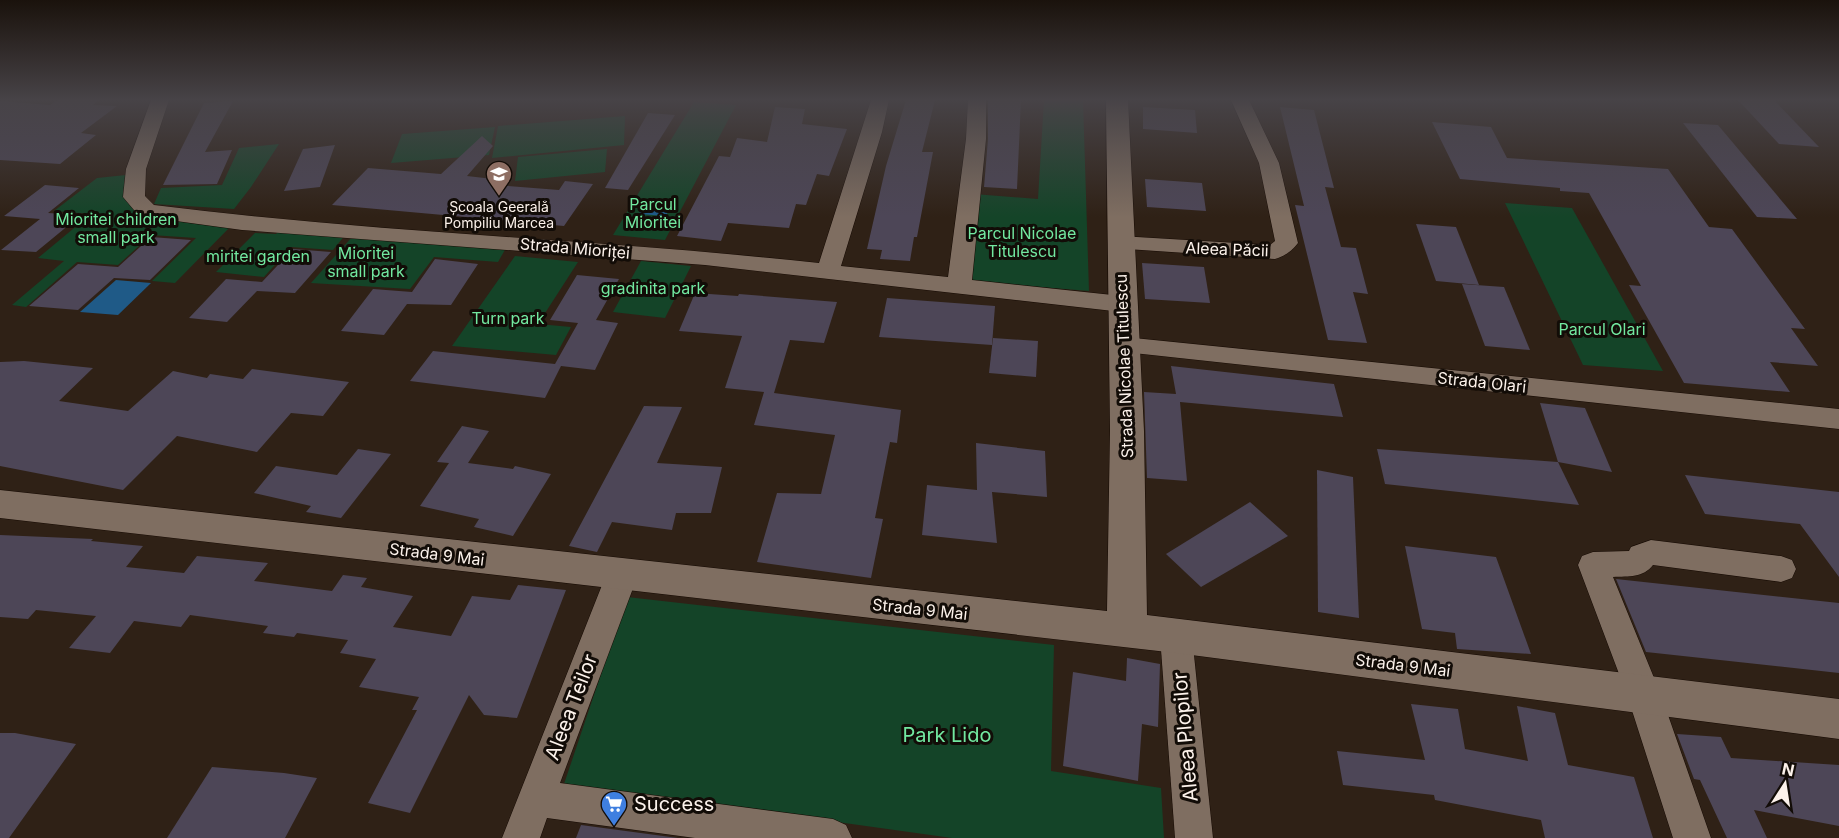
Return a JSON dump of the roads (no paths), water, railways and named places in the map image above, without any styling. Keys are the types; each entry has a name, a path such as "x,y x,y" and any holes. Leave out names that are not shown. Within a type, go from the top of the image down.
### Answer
{"main road":[{"name":"Strada Nicolae Titulescu","path":"1118,139 1127,431 1127,632"},
{"name":"Strada 9 Mai","path":"0,504 1176,636 1839,719"}],"street":[{"name":"Strada Mioriței","path":"146,139 136,169 134,197 147,211 242,222 705,258 1122,304"},
{"path":"827,273 870,139"},
{"path":"958,287 975,139"},
{"name":"Aleea Păcii","path":"1120,243 1275,252 1287,243 1269,163 1258,139"},
{"name":"Strada Olari","path":"1124,345 1839,419"},
{"path":"1692,838 1644,695 1593,565 1637,563 1642,556 1651,552 1782,569"},
{"name":"Aleea Teilor","path":"521,838 622,575"},
{"name":"Aleea Plopilor","path":"1176,636 1194,838"},
{"path":"536,798 832,838"}],"water":[{"path":"647,200 673,202 666,216 639,214"},
{"path":"116,280 151,283 118,315 80,312"}],"place":[{"name":"Școala Geerală Pompiliu Marcea","path":"499,197"},
{"name":"Success","path":"614,827"}],"park label":[{"name":"Parcul Mioritei","path":"653,213"},
{"name":"Mioritei children small park","path":"116,228"},
{"name":"Parcul Nicolae Titulescu","path":"1022,242"},
{"name":"miritei garden","path":"258,256"},
{"name":"Mioritei small park","path":"366,262"},
{"name":"gradinita park","path":"653,288"},
{"name":"Turn park","path":"508,318"},
{"name":"Parcul Olari","path":"1602,329"},
{"name":"Park Lido","path":"947,735"}]}
